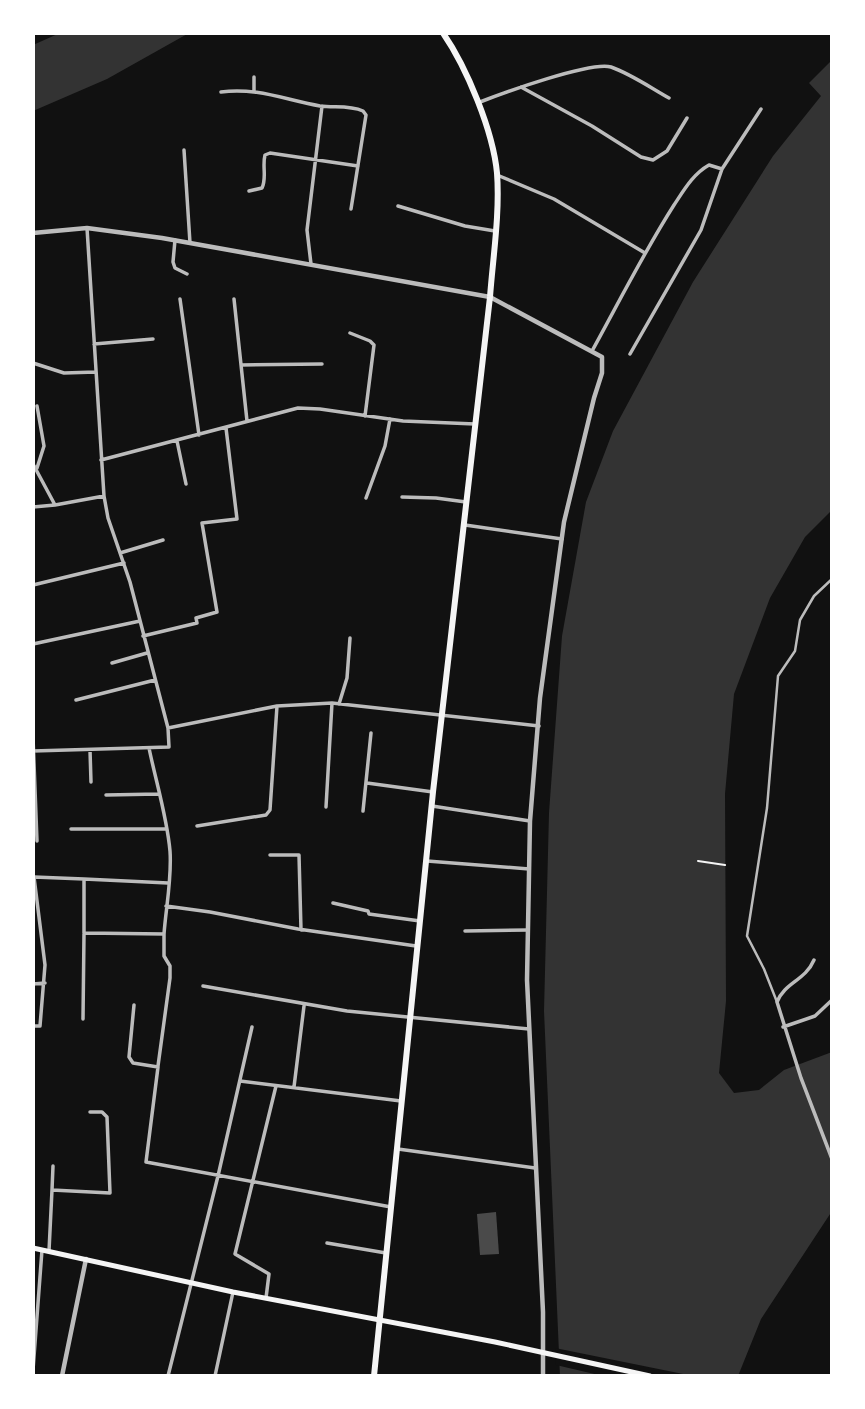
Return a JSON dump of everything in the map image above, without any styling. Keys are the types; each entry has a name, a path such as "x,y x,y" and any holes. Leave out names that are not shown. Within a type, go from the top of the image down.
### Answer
{"main road":[{"path":"374,1376 433,792 490,297 495,231 497,175 494,154 478,103 456,52 443,33"},
{"path":"33,1248 233,1292 495,1342 650,1376"}],"street":[{"path":"478,103 521,87 596,66 610,67 669,98"},
{"path":"254,77 254,92"},
{"path":"521,87 641,157 653,160 667,151 687,118"},
{"path":"221,92 254,92 322,106 356,108 363,111 366,115 351,209"},
{"path":"311,264 307,230 322,106"},
{"path":"631,354 694,243 722,169 761,109"},
{"path":"184,150 190,243"},
{"path":"248,191 262,188 264,185 265,155 270,153 358,166"},
{"path":"592,351 645,253 699,170 709,164 722,169"},
{"path":"497,175 554,199 645,253"},
{"path":"398,206 465,226 495,231"},
{"path":"33,233 87,228 175,240 490,297 602,357 602,373 562,539 538,726 530,821 527,980 543,1312 543,1376"},
{"path":"34,751 169,747 168,728 104,496 87,228"},
{"path":"175,240 175,268 187,274"},
{"path":"180,299 199,435"},
{"path":"234,299 247,421"},
{"path":"349,333 374,345 365,416"},
{"path":"94,344 153,339"},
{"path":"33,363 64,373 96,372"},
{"path":"241,365 322,364"},
{"path":"37,406 44,446 35,466 55,505"},
{"path":"101,460 299,408 390,419 475,425"},
{"path":"366,498 386,446 390,419"},
{"path":"143,636 197,623 196,618 217,612 202,523 237,519 226,428"},
{"path":"177,441 186,484"},
{"path":"33,507 104,496"},
{"path":"402,497 466,502"},
{"path":"463,524 562,539"},
{"path":"120,553 163,540"},
{"path":"33,585 124,563"},
{"path":"832,579 814,596 800,620 795,651 778,676 767,808 747,936 764,968 777,1002 782,1027 832,1159"},
{"path":"33,644 140,621"},
{"path":"339,704 346,678 351,638"},
{"path":"111,663 147,653"},
{"path":"76,700 155,680"},
{"path":"33,694 33,708"},
{"path":"168,728 277,706 332,703 538,726"},
{"path":"326,807 332,703"},
{"path":"198,826 266,814 270,810 277,706"},
{"path":"363,811 371,733"},
{"path":"33,737 37,841"},
{"path":"149,748 170,853 164,934 164,956 170,966 170,978 146,1162 391,1207"},
{"path":"90,750 91,782"},
{"path":"367,783 433,792"},
{"path":"106,795 159,794"},
{"path":"432,806 530,821"},
{"path":"71,829 166,829"},
{"path":"270,855 299,855 301,930"},
{"path":"426,861 529,869"},
{"path":"33,871 45,965 40,1026 33,1026"},
{"path":"34,877 168,883"},
{"path":"83,1019 84,879"},
{"path":"333,903 368,911 369,914 420,921"},
{"path":"166,906 301,930 418,946"},
{"path":"465,931 528,930"},
{"path":"84,933 164,934"},
{"path":"777,1002 787,987 805,976 814,960"},
{"path":"33,984 45,982"},
{"path":"203,986 304,1005 529,1029"},
{"path":"782,1027 815,1016 832,1000"},
{"path":"134,1005 129,1057 133,1063 158,1067"},
{"path":"294,1087 304,1005"},
{"path":"168,1376 252,1027"},
{"path":"240,1082 402,1101"},
{"path":"265,1298 269,1274 235,1254 276,1086"},
{"path":"52,1190 110,1193 107,1117 102,1112 90,1112"},
{"path":"397,1148 535,1168"},
{"path":"33,1370 53,1167"},
{"path":"327,1243 386,1253"},
{"path":"62,1376 86,1259"},
{"path":"215,1376 233,1292"}],"path":[{"path":"698,861 725,865"}],"shaded area":[{"path":"60,33 189,33 107,79 33,111 33,45"},
{"path":"832,60 832,510 805,537 770,598 734,694 725,794 726,1001 719,1073 734,1093 759,1090 784,1070 832,1052 832,1211 761,1319 738,1376 560,1376 544,1011 549,813 562,636 586,502 613,431 693,282 773,156 821,96 809,83"}],"pier":[{"path":"555,1348 693,1376 603,1376 556,1365"}],"building":[{"path":"496,1212 499,1254 480,1255 477,1214"}]}
